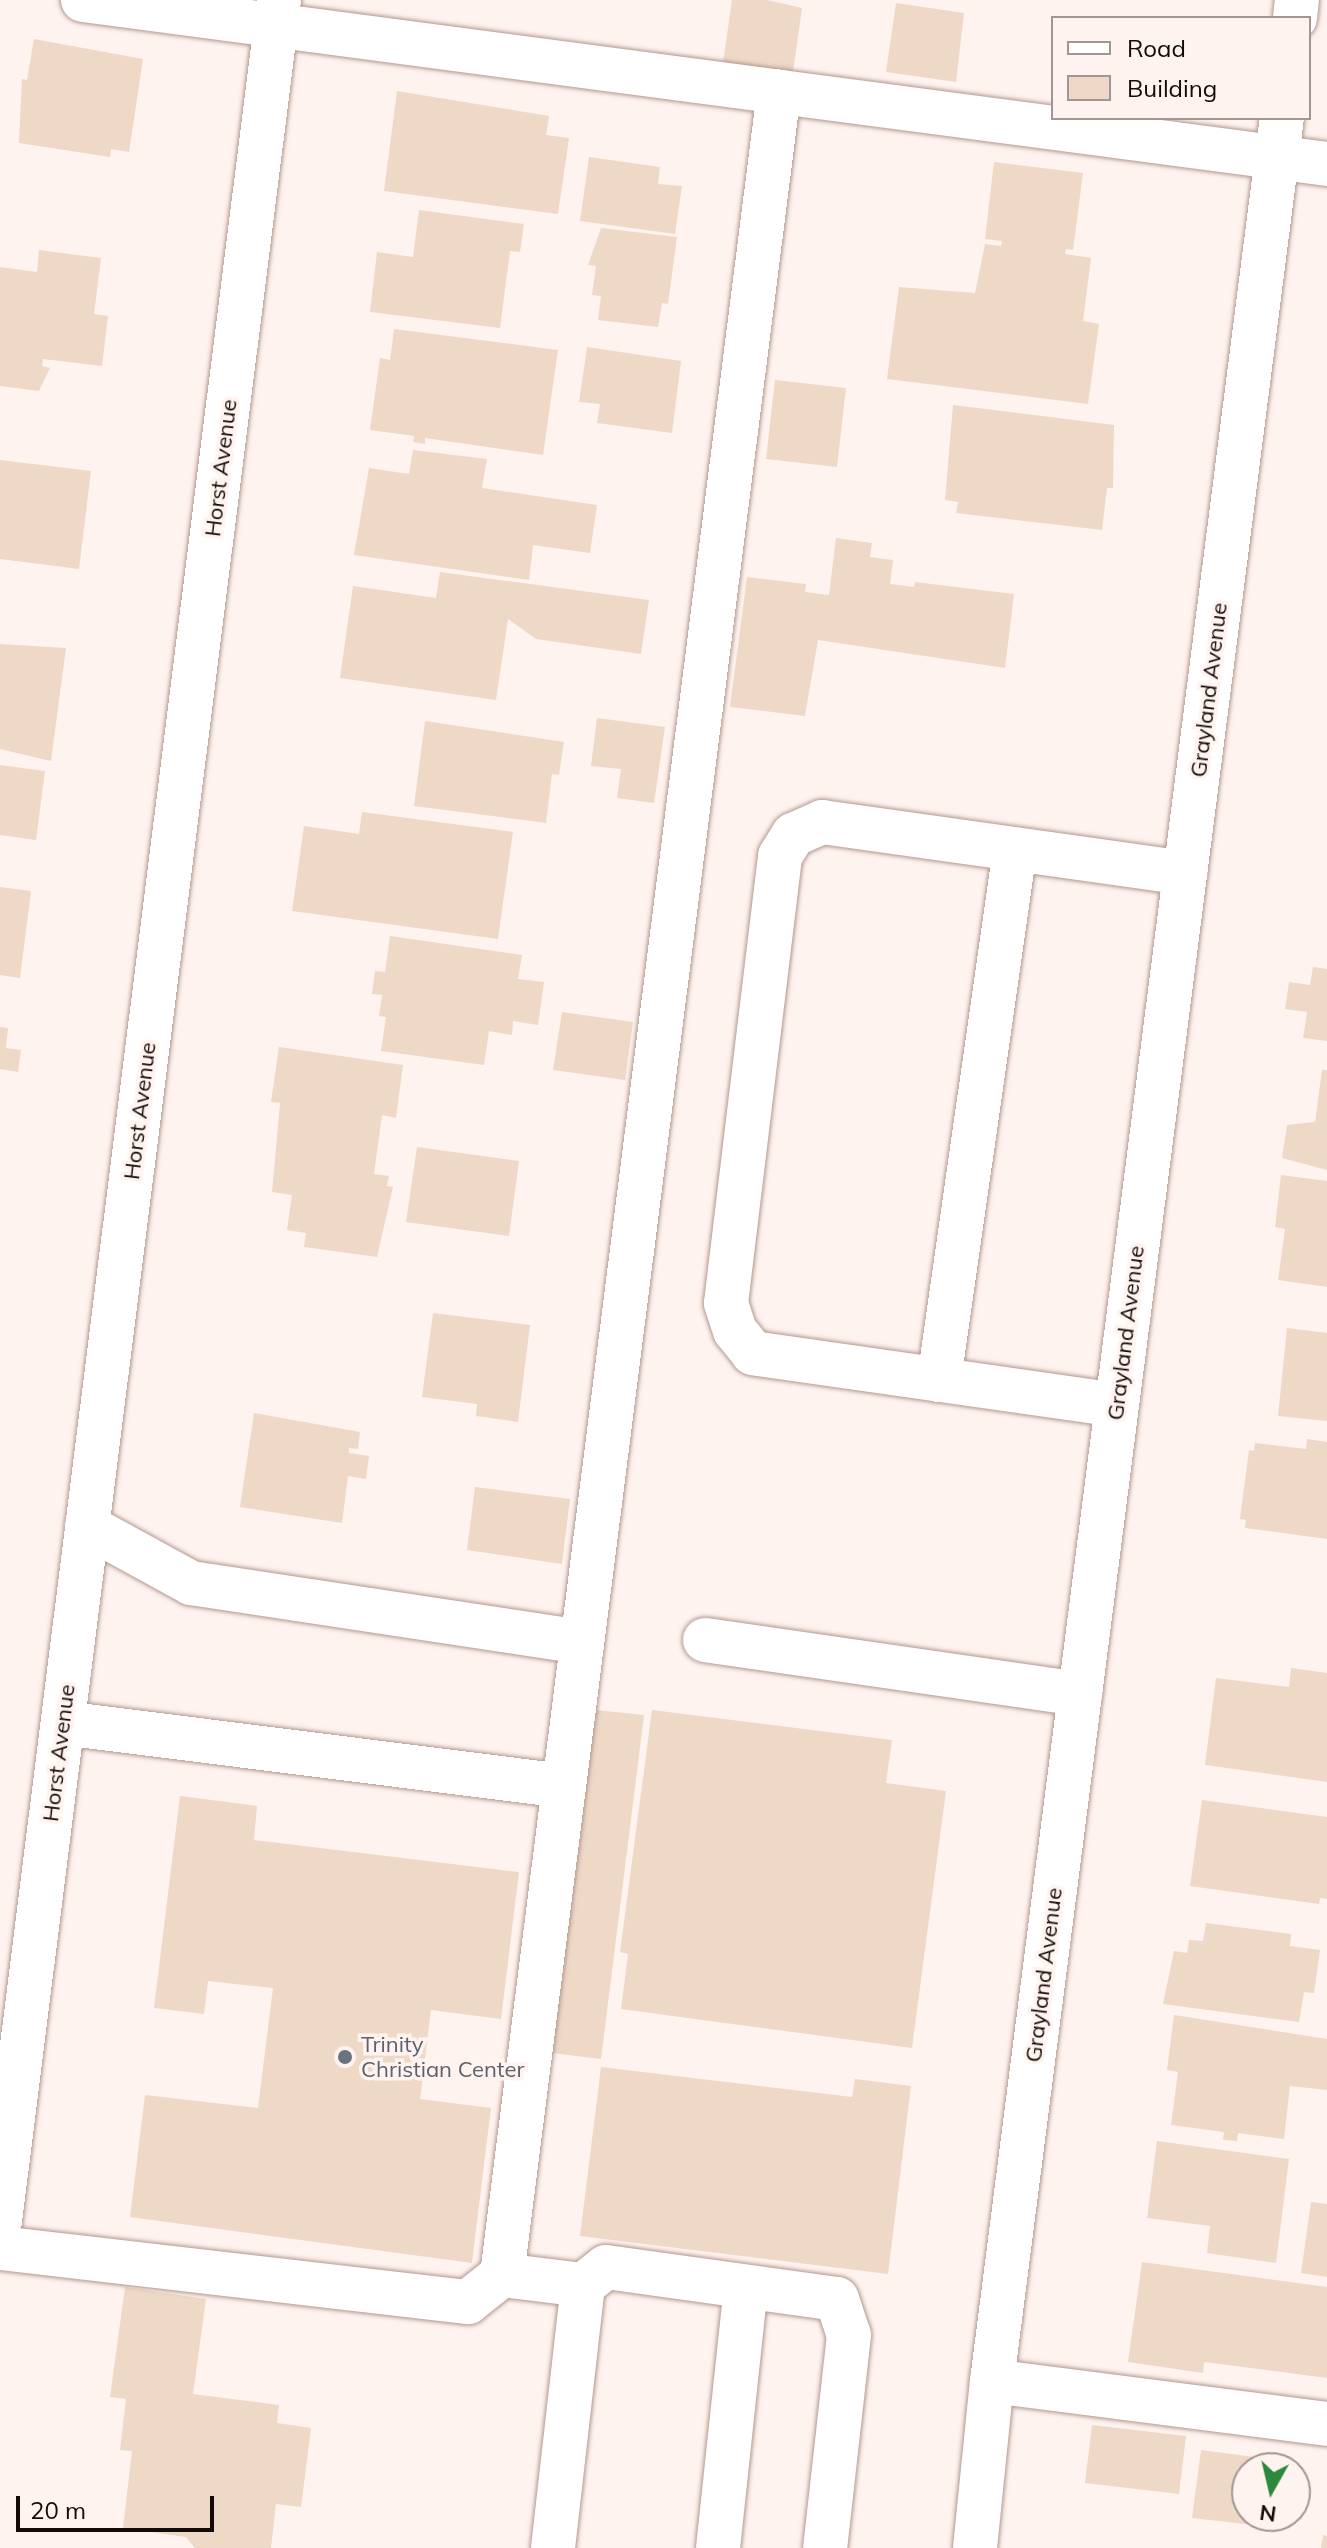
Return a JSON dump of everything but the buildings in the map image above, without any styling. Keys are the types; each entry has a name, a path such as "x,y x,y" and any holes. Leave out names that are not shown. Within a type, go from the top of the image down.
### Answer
{"street":[{"path":"83,0 278,13 779,92 1051,117"},
{"name":"Horst Avenue","path":"0,2221 278,13"},
{"path":"0,2248 468,2302 502,2275 779,92"},
{"path":"1084,120 1280,138 1327,164"},
{"name":"Grayland Avenue","path":"975,2548 992,2381 1280,138"},
{"path":"1117,1405 753,1353 735,1331 726,1303 780,856 793,835 822,822 1185,873"},
{"path":"939,1380 1015,849"},
{"path":"87,1526 191,1583 582,1642"},
{"path":"705,1640 1080,1694"},
{"path":"63,1723 564,1786"},
{"path":"502,2275 583,2285 606,2267 837,2299 849,2335 825,2548"},
{"path":"553,2548 583,2285"},
{"path":"718,2548 746,2287"},
{"path":"992,2381 1327,2424"}],"place":[{"name":"Trinity Christian Center","path":"345,2057"}]}
